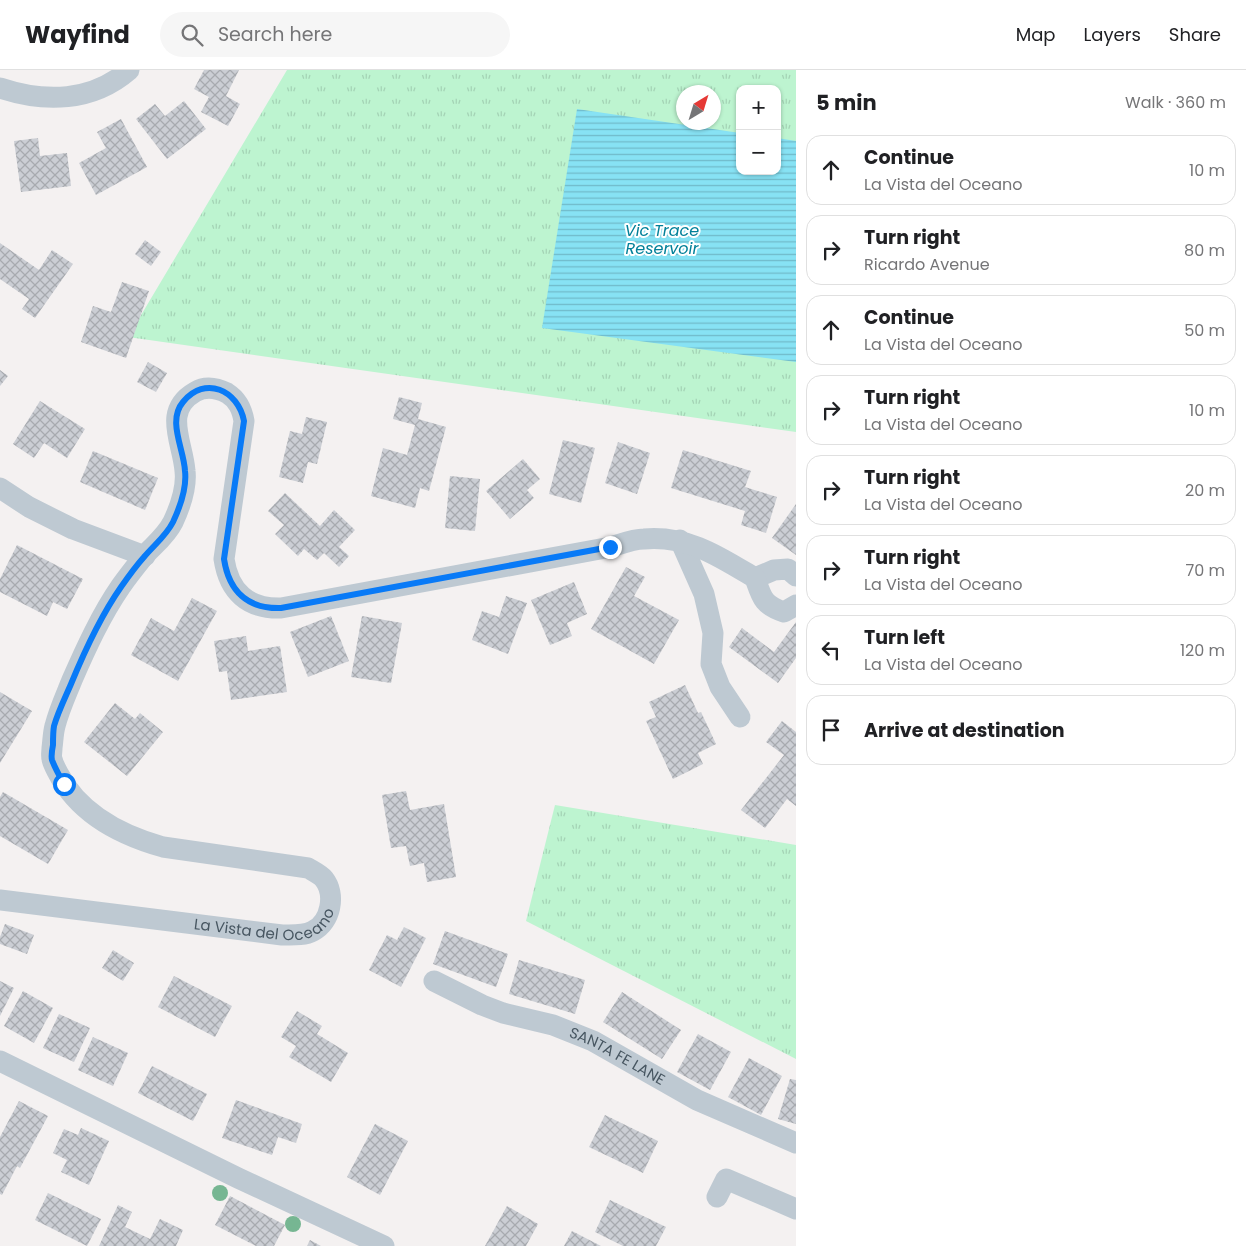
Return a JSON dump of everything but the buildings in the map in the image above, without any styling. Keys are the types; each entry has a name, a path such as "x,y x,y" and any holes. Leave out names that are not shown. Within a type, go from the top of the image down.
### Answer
{"street":[{"path":"0,88 21,95 42,98 73,97 103,87 119,79 129,70"},
{"path":"0,488 29,507 73,529 145,556 160,541 172,523 181,503 185,471 176,423 177,413 182,403 198,390 219,389 237,401 242,410 244,421 224,559 229,580 235,589 246,600 261,607 281,608 610,547 644,538 680,540 714,554 756,578 761,596 771,608 784,612 796,605"},
{"path":"680,540 704,594 713,633 711,664 720,687 740,717"},
{"name":"La Vista del Oceano","path":"0,900 282,935 303,934 314,931 320,926 330,907 331,895 324,878 308,868 162,847 140,840 118,830 81,805 64,784 52,759 54,727 81,660 107,609 120,587 145,556"},
{"path":"756,578 774,570 788,569 796,576"},
{"name":"SANTA FE LANE","path":"434,981 482,1005 503,1013 553,1024 593,1041 698,1100 796,1143"},
{"path":"0,1061 238,1178 384,1246"},
{"path":"717,1197 726,1179 796,1209"}],"green space":[{"path":"287,70 796,70 796,432 128,337"},
{"path":"555,805 796,845 796,1059 526,921"}],"water":[{"name":"Vic Trace Reservoir","path":"577,109 676,124 676,130 720,130 736,132 736,175 781,175 781,139 796,141 796,362 542,328"}],"route":[{"path":"64,784 52,759 54,727 98,624 120,587 160,541 172,523 181,503 185,471 176,423 177,413 182,403 198,390 219,389 237,401 242,410 244,421 224,559 229,580 235,589 242,597 261,607 281,608 610,547"}]}
